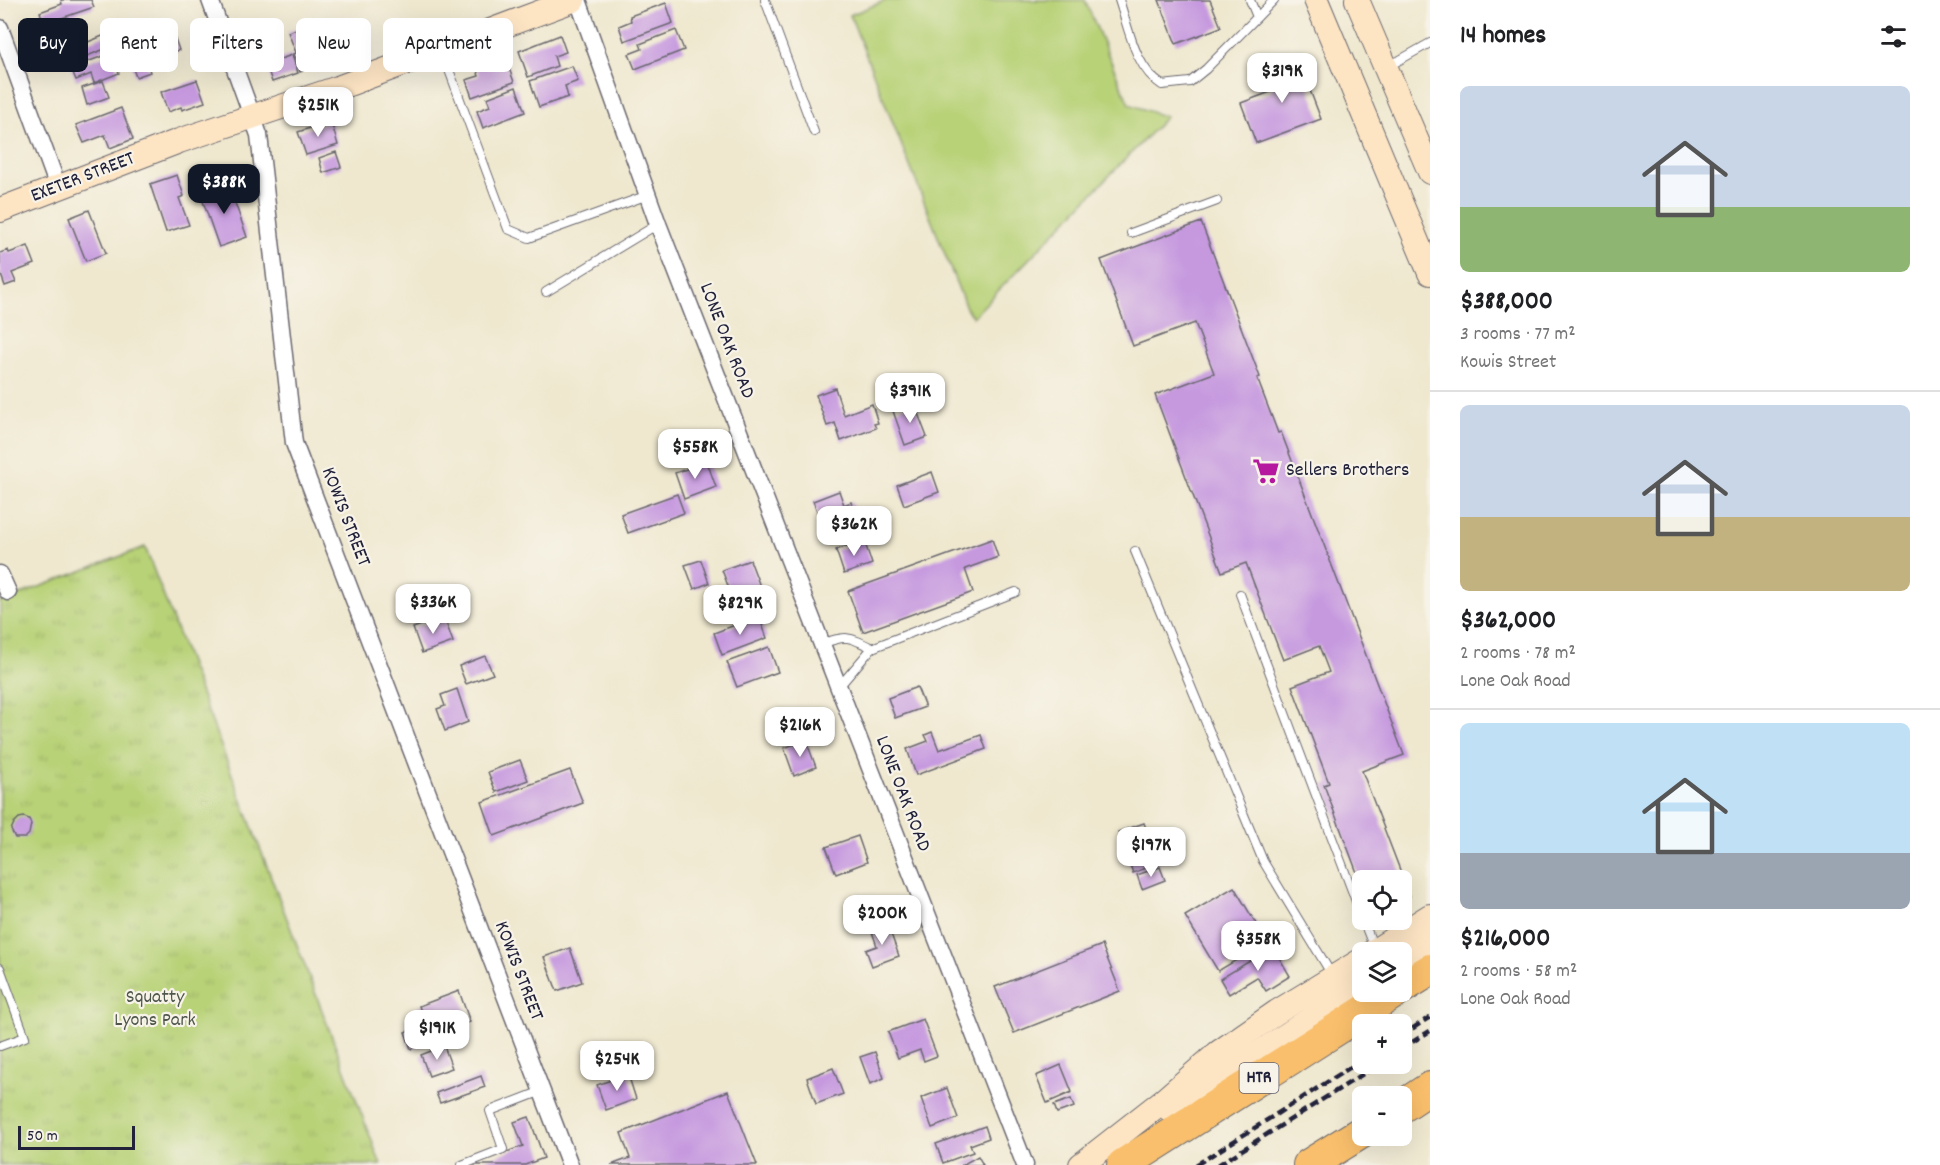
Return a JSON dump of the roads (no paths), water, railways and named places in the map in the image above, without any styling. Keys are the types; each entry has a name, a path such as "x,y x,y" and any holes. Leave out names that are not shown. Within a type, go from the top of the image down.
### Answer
{"highway":[{"path":"1412,981 1430,970"},
{"name":"HTR","path":"1123,1165 1379,1002"},
{"path":"1412,1100 1430,1088"},
{"path":"1310,1165 1352,1138"}],"main road":[{"name":"EXETER STREET","path":"513,23 576,0"},
{"path":"1316,0 1420,219 1429,270"},
{"path":"1357,0 1430,172"},
{"name":"EXETER STREET","path":"0,210 179,141 253,118 383,70"},
{"path":"1390,942 1430,916"},
{"path":"1412,953 1430,941"},
{"path":"1081,1165 1164,1100 1218,1053 1277,1012 1352,966"},
{"path":"1088,1165 1352,992"}],"street":[{"name":"KOWIS STREET","path":"210,0 259,135 294,443 570,1165"},
{"name":"LONE OAK ROAD","path":"576,0 658,224 1025,1165"},
{"path":"0,28 58,187"},
{"path":"0,574 8,592"}],"lane":[{"path":"765,0 814,132"},
{"path":"1119,0 1142,65 1154,80 1162,85 1190,82 1206,69 1274,0"},
{"path":"1250,0 1257,17"},
{"path":"1386,67 1430,43"},
{"path":"450,72 508,229 529,238 648,195"},
{"path":"1131,233 1217,201"},
{"path":"546,292 658,224"},
{"path":"1135,551 1263,861 1334,978"},
{"path":"838,688 872,648 1016,592"},
{"path":"1240,594 1352,891"},
{"path":"821,644 847,637 872,648"},
{"path":"0,968 25,1037 0,1047"},
{"path":"462,1165 503,1149 490,1111 542,1091"}],"railway":[{"path":"1412,1029 1430,1017"},
{"path":"1412,1042 1430,1031"},
{"path":"1196,1165 1352,1066"},
{"path":"1218,1165 1363,1074"}],"place":[{"name":"Sellers Brothers","path":"1266,471"}],"park label":[{"name":"Squatty Lyons Park","path":"155,1010"}]}
